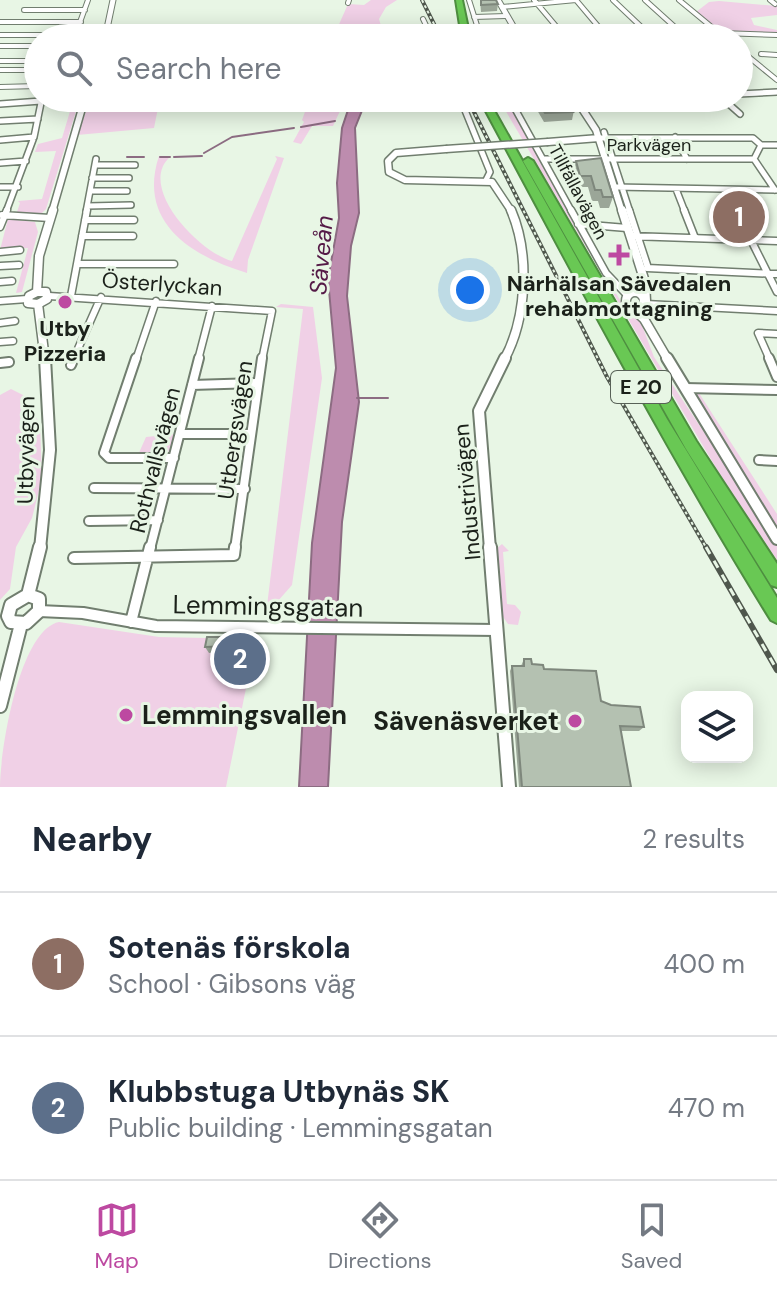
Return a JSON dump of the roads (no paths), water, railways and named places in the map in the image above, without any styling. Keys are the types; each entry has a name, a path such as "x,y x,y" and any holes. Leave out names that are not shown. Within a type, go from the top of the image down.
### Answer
{"highway":[{"path":"452,0 456,24"},
{"path":"459,0 463,24"},
{"name":"E 20","path":"491,112 609,332 715,518 777,614"},
{"name":"E 20","path":"501,112 691,445 777,579"}],"street":[{"path":"0,22 81,22 88,0"},
{"path":"108,24 113,0"},
{"path":"498,0 511,24"},
{"path":"502,7 576,0 596,24"},
{"path":"613,0 638,24"},
{"path":"645,0 672,24"},
{"path":"679,0 708,24"},
{"path":"770,0 775,4"},
{"path":"469,1 476,24"},
{"path":"536,2 554,24"},
{"path":"24,10 85,10"},
{"path":"474,17 506,16"},
{"path":"423,19 425,24"},
{"path":"753,34 777,35"},
{"path":"0,37 24,37"},
{"path":"0,37 24,38"},
{"path":"0,46 24,46"},
{"path":"761,54 777,55"},
{"path":"0,61 24,61"},
{"path":"753,61 777,80"},
{"path":"0,70 24,70"},
{"path":"0,87 24,86"},
{"path":"753,93 777,92"},
{"path":"0,104 24,102"},
{"path":"0,227 18,187 39,112"},
{"path":"32,302 37,292 39,256 81,112"},
{"name":"Industrivägen","path":"466,112 490,172 486,180 496,185 509,210 523,261 512,344 484,392 479,411 509,787"},
{"name":"Tillfällavägen","path":"517,112 611,280 630,294"},
{"path":"585,112 603,136 645,268 644,319"},
{"path":"0,121 38,119"},
{"path":"486,180 405,180 389,172 389,158 396,153 603,136 753,138 761,145 777,145"},
{"path":"0,140 34,137"},
{"path":"675,137 687,159"},
{"path":"761,145 754,159 776,190"},
{"name":"Parkvägen","path":"543,159 754,159"},
{"path":"0,163 26,161"},
{"path":"71,296 95,162 135,165"},
{"path":"92,178 129,178"},
{"path":"0,187 18,187"},
{"path":"618,187 776,190"},
{"path":"618,187 632,234"},
{"path":"676,189 695,238"},
{"path":"90,191 127,191"},
{"path":"88,206 131,205"},
{"path":"3,215 50,218"},
{"path":"85,220 134,220"},
{"path":"578,224 632,234 777,241"},
{"path":"82,236 133,236"},
{"path":"751,240 777,292"},
{"path":"0,252 20,250"},
{"path":"78,264 174,264"},
{"path":"0,266 19,265"},
{"path":"645,268 777,274"},
{"path":"0,282 12,281"},
{"path":"645,284 624,301 644,319 683,389 777,539"},
{"path":"37,292 49,296"},
{"path":"630,294 645,304"},
{"path":"0,301 32,302 49,296"},
{"name":"Österlyckan","path":"49,296 272,310"},
{"path":"71,365 101,297"},
{"path":"156,301 104,453 109,458 174,458"},
{"name":"Utbyvägen","path":"28,595 47,503 50,460 47,384 32,302"},
{"path":"631,307 645,304 777,311"},
{"name":"Rothvallsvägen","path":"131,622 212,306"},
{"name":"Utbergsvägen","path":"149,556 234,555 257,383 272,310"},
{"path":"0,323 15,321"},
{"path":"777,334 758,333 777,377"},
{"path":"0,342 13,341"},
{"path":"192,385 257,383"},
{"path":"683,389 777,390"},
{"path":"181,434 250,434"},
{"path":"759,460 777,461"},
{"path":"94,488 245,489"},
{"path":"89,521 158,520"},
{"path":"74,558 149,556"},
{"path":"0,706 21,624 39,611 39,599 28,595 14,601 4,618 21,624"},
{"name":"Lemmingsgatan","path":"39,611 83,613 131,622 288,628 497,630"}],"waterway":[{"path":"301,127 335,121"},
{"path":"204,153 232,137 294,128"},
{"path":"174,157 202,156"},
{"path":"127,157 144,157"},
{"path":"160,157 170,157"},
{"path":"357,398 388,398"}],"railway":[{"path":"422,0 434,24"},
{"path":"474,112 607,377 707,549"},
{"path":"706,547 777,670"}],"place":[{"name":"Sotenäs förskola","path":"739,217"},
{"name":"Närhälsan Sävedalen rehabmottagning","path":"619,255"},
{"name":"Utby Pizzeria","path":"65,302"},
{"name":"Klubbstuga Utbynäs SK","path":"240,659"},
{"name":"Lemmingsvallen","path":"126,715"},
{"name":"Sävenäsverket","path":"575,721"}],"water label":[{"name":"Säveån","path":"321,255"}]}
